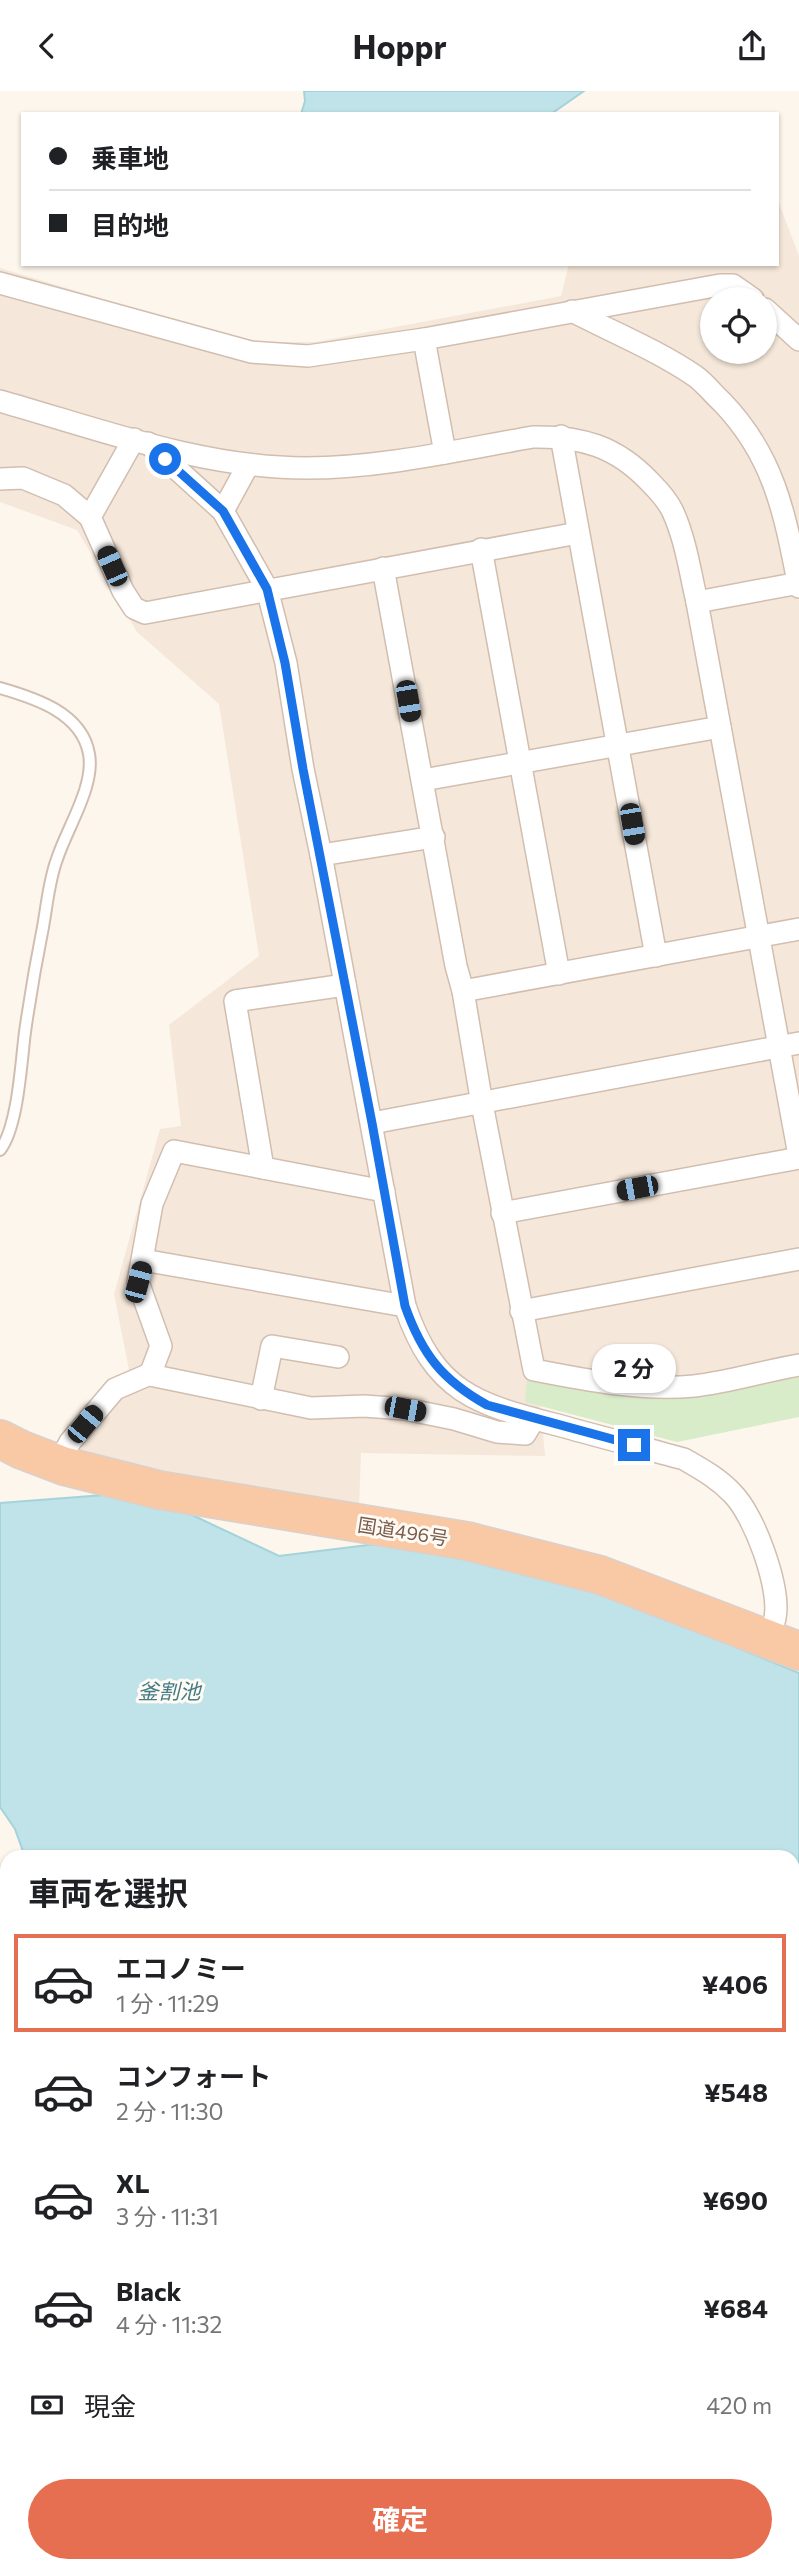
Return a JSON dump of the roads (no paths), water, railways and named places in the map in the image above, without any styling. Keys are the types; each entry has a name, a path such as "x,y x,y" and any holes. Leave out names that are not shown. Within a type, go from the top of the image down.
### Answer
{"highway":[{"name":"国道496号","path":"0,1439 58,1464 159,1490 467,1541 600,1575 783,1645"}],"street":[{"path":"0,283 251,352 308,356 424,339 700,289"},
{"path":"709,287 736,287"},
{"path":"572,311 697,377 754,440 771,473 799,584 697,602"},
{"path":"777,320 799,340"},
{"path":"424,339 445,453"},
{"path":"0,401 141,441 248,464 304,468 365,466 533,437 561,436 599,445 618,454 658,490 672,510 683,540 697,602 759,937 789,1045 799,1156 502,1213"},
{"path":"561,436 656,956"},
{"path":"141,441 223,511 267,589 285,663 405,1306 425,1352 437,1369 454,1384 487,1405 684,1459 711,1474 734,1495 754,1524 771,1580 776,1602 775,1620 783,1645"},
{"path":"90,517 141,441"},
{"path":"223,511 248,464"},
{"path":"0,479 23,478 64,495 90,517 123,591 134,608 145,613 578,533"},
{"path":"481,549 559,974"},
{"path":"383,568 456,966 463,991 481,1104 534,1370 587,1380 669,1387 696,1385 799,1365"},
{"path":"423,780 720,727"},
{"path":"321,855 434,837"},
{"path":"463,991 799,929"},
{"path":"263,1168 235,1001 345,985"},
{"path":"372,1123 789,1045"},
{"path":"150,1374 161,1346 138,1282 152,1204 174,1151 384,1191"},
{"path":"521,1311 799,1259"},
{"path":"143,1260 405,1306"},
{"path":"261,1399 272,1346 338,1357"},
{"path":"58,1464 70,1442 115,1389 150,1374 312,1408 364,1406 405,1409 454,1419 497,1433 525,1434 534,1419"}],"lane":[{"path":"0,688 32,698 73,722 89,753 90,766 89,782 56,861 28,1015 13,1118 6,1142 0,1150"}],"water":[{"path":"304,91 584,91 554,112 302,112 305,101"},
{"name":"釜割池","path":"117,1494 173,1506 279,1556 392,1542 582,1584 799,1673 799,1850 22,1850 15,1829 0,1807 0,1503"}]}
